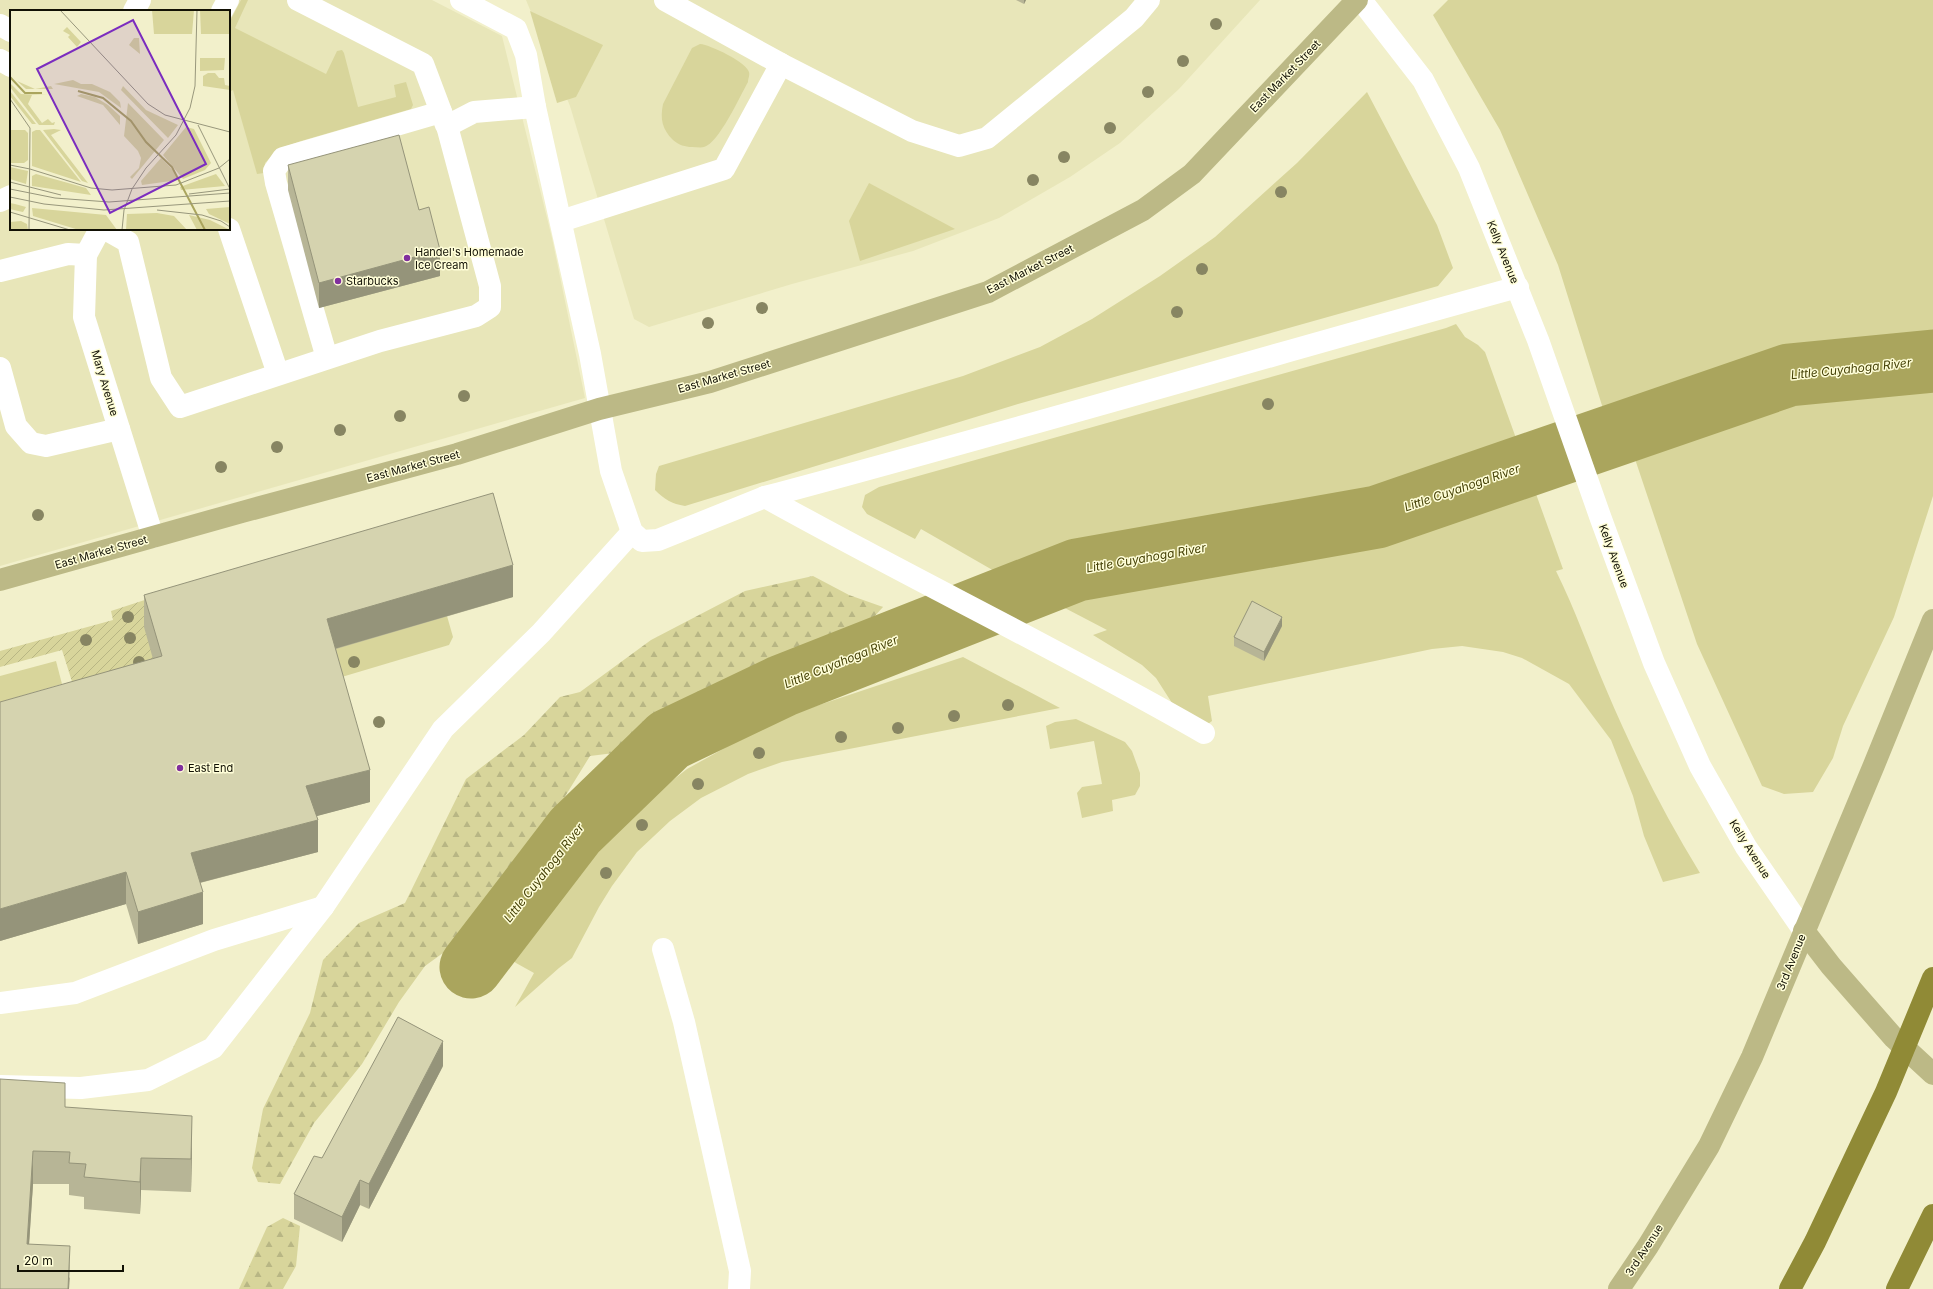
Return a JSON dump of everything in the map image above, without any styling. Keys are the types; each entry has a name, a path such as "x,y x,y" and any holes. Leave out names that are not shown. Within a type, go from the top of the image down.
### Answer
{"highway":[{"path":"1790,1289 1815,1242 1886,1092 1933,978"},
{"path":"1897,1289 1933,1215"}],"main road":[{"name":"East Market Street","path":"0,580 457,454 599,409 710,382 988,292 1143,210 1192,174 1357,0"},
{"name":"3rd Avenue","path":"1619,1289 1648,1246 1709,1146 1752,1057 1874,766 1933,620"},
{"name":"Kelly Avenue","path":"1804,931 1831,966 1894,1038 1933,1074"}],"street":[{"path":"135,10 140,0"},
{"path":"223,10 228,0"},
{"path":"107,230 128,242 160,378 180,407 380,341 476,316 490,307 490,286 444,119 423,64 298,0"},
{"path":"461,0 516,29 526,55 535,107 590,354 611,471 632,532 642,541 658,540 765,497 924,454 1317,342 1518,287"},
{"path":"665,0 781,64 912,132 959,146 987,138 1134,18 1149,0"},
{"name":"Kelly Avenue","path":"1361,0 1423,80 1469,168 1518,287 1654,662 1700,766 1746,847 1804,931"},
{"path":"0,25 10,30"},
{"path":"0,60 10,65"},
{"path":"560,221 724,168 781,64"},
{"path":"327,358 276,183 274,171 283,158 474,112 535,107"},
{"path":"0,201 10,196"},
{"name":"Mary Avenue","path":"99,230 86,255 84,317 153,537"},
{"path":"229,230 278,374"},
{"path":"0,271 68,254 86,255"},
{"path":"0,368 16,426 31,442 46,446 119,428"},
{"path":"765,497 849,544 1049,648 1204,733"},
{"path":"0,1086 81,1088 148,1080 213,1048 323,907 443,729 541,633 632,532"},
{"path":"0,1003 75,993 214,940 323,907"},
{"path":"662,949 684,1022 693,1060 740,1271 739,1289"}],"shaded area":[{"path":"0,0 432,0 502,36 552,238 585,398 0,566"},
{"path":"526,0 1260,0 1179,89 1120,143 1070,177 999,218 913,251 792,284 649,327 634,319 570,106"}],"green space":[{"path":"241,0 248,0 235,28 326,74 337,51 342,50 358,107 396,97 394,85 406,82 413,105 411,109 278,149 265,163 264,173 257,174 233,90 230,92 230,21"},
{"path":"1448,0 1933,0 1933,340 1769,358 1718,369 1657,390 1605,415 1558,265 1500,130 1433,15"},
{"path":"530,11 603,45 576,97 557,103"},
{"path":"700,44 720,51 735,59 746,68 749,74 748,82 735,108 716,137 710,144 704,147 689,147 673,140 666,132 662,119 662,109 663,104 692,48"},
{"path":"1367,92 1437,225 1453,268 1438,286 1018,404 685,506 668,501 655,490 656,474 659,466 963,376 1040,347 1092,319 1160,276 1215,237 1297,163"},
{"path":"869,183 955,229 860,261 849,221"},
{"path":"1456,324 1465,337 1478,345 1485,352 1563,569 1556,571 1616,713 1638,760 1700,873 1663,882 1644,836 1633,796 1611,740 1569,684 1522,658 1503,652 1462,646 1432,649 1208,696 1212,721 1208,724 1172,703 1156,678 1142,665 1093,635 1107,630 996,572 921,529 915,539 867,514 862,507 865,495 879,487"},
{"path":"1843,378 1933,386 1933,496 1894,617 1843,726 1833,758 1813,792 1784,794 1762,786 1697,644 1635,459 1633,443 1718,410 1791,388"},
{"path":"813,576 849,595 883,607 852,641 815,658 748,676 685,705 630,751 590,756 540,837 505,879 472,932 425,966 399,1002 362,1064 314,1123 280,1184 258,1182 252,1168 263,1109 310,1013 323,960 359,923 405,903 466,779 524,735 560,697 580,692 651,640 745,591"},
{"path":"160,595 162,688 74,688 62,650 0,667 0,651 113,620 111,611"},
{"path":"447,616 453,637 449,645 335,679 327,651"},
{"path":"963,657 1060,708 782,762 748,774 701,798 670,821 637,852 612,886 599,907 572,958 515,1007 534,973 512,960 618,823 687,769 777,719"},
{"path":"56,661 62,684 0,702 0,676"},
{"path":"1076,719 1125,742 1132,751 1140,773 1140,786 1135,795 1112,800 1113,811 1082,818 1077,793 1082,787 1102,784 1094,741 1050,749 1046,726 1055,722"},
{"path":"283,1218 300,1226 296,1266 283,1289 239,1289 267,1227"}],"building":[{"path":"399,135 419,210 429,207 440,250 319,283 288,165"},
{"name":"East End","path":"493,493 513,565 327,619 370,770 306,786 318,820 191,853 203,892 138,912 126,872 0,909 0,702 162,656 144,595"},
{"path":"1252,601 1282,617 1264,652 1234,637"},
{"path":"398,1017 443,1041 369,1184 360,1180 342,1217 294,1194 314,1156 322,1158"},
{"path":"0,1079 65,1083 65,1107 192,1116 191,1159 141,1158 140,1182 84,1177 86,1164 69,1163 70,1152 33,1151 27,1244 70,1246 68,1289 0,1289"}],"waterway":[{"name":"Little Cuyahoga River","path":"471,967 575,831 669,740 782,686 1077,570 1377,517 1789,375 1933,361"}],"place":[{"name":"Handel's Homemade Ice Cream","path":"407,258"},
{"name":"Starbucks","path":"338,281"},
{"name":"East End","path":"180,768"}]}
